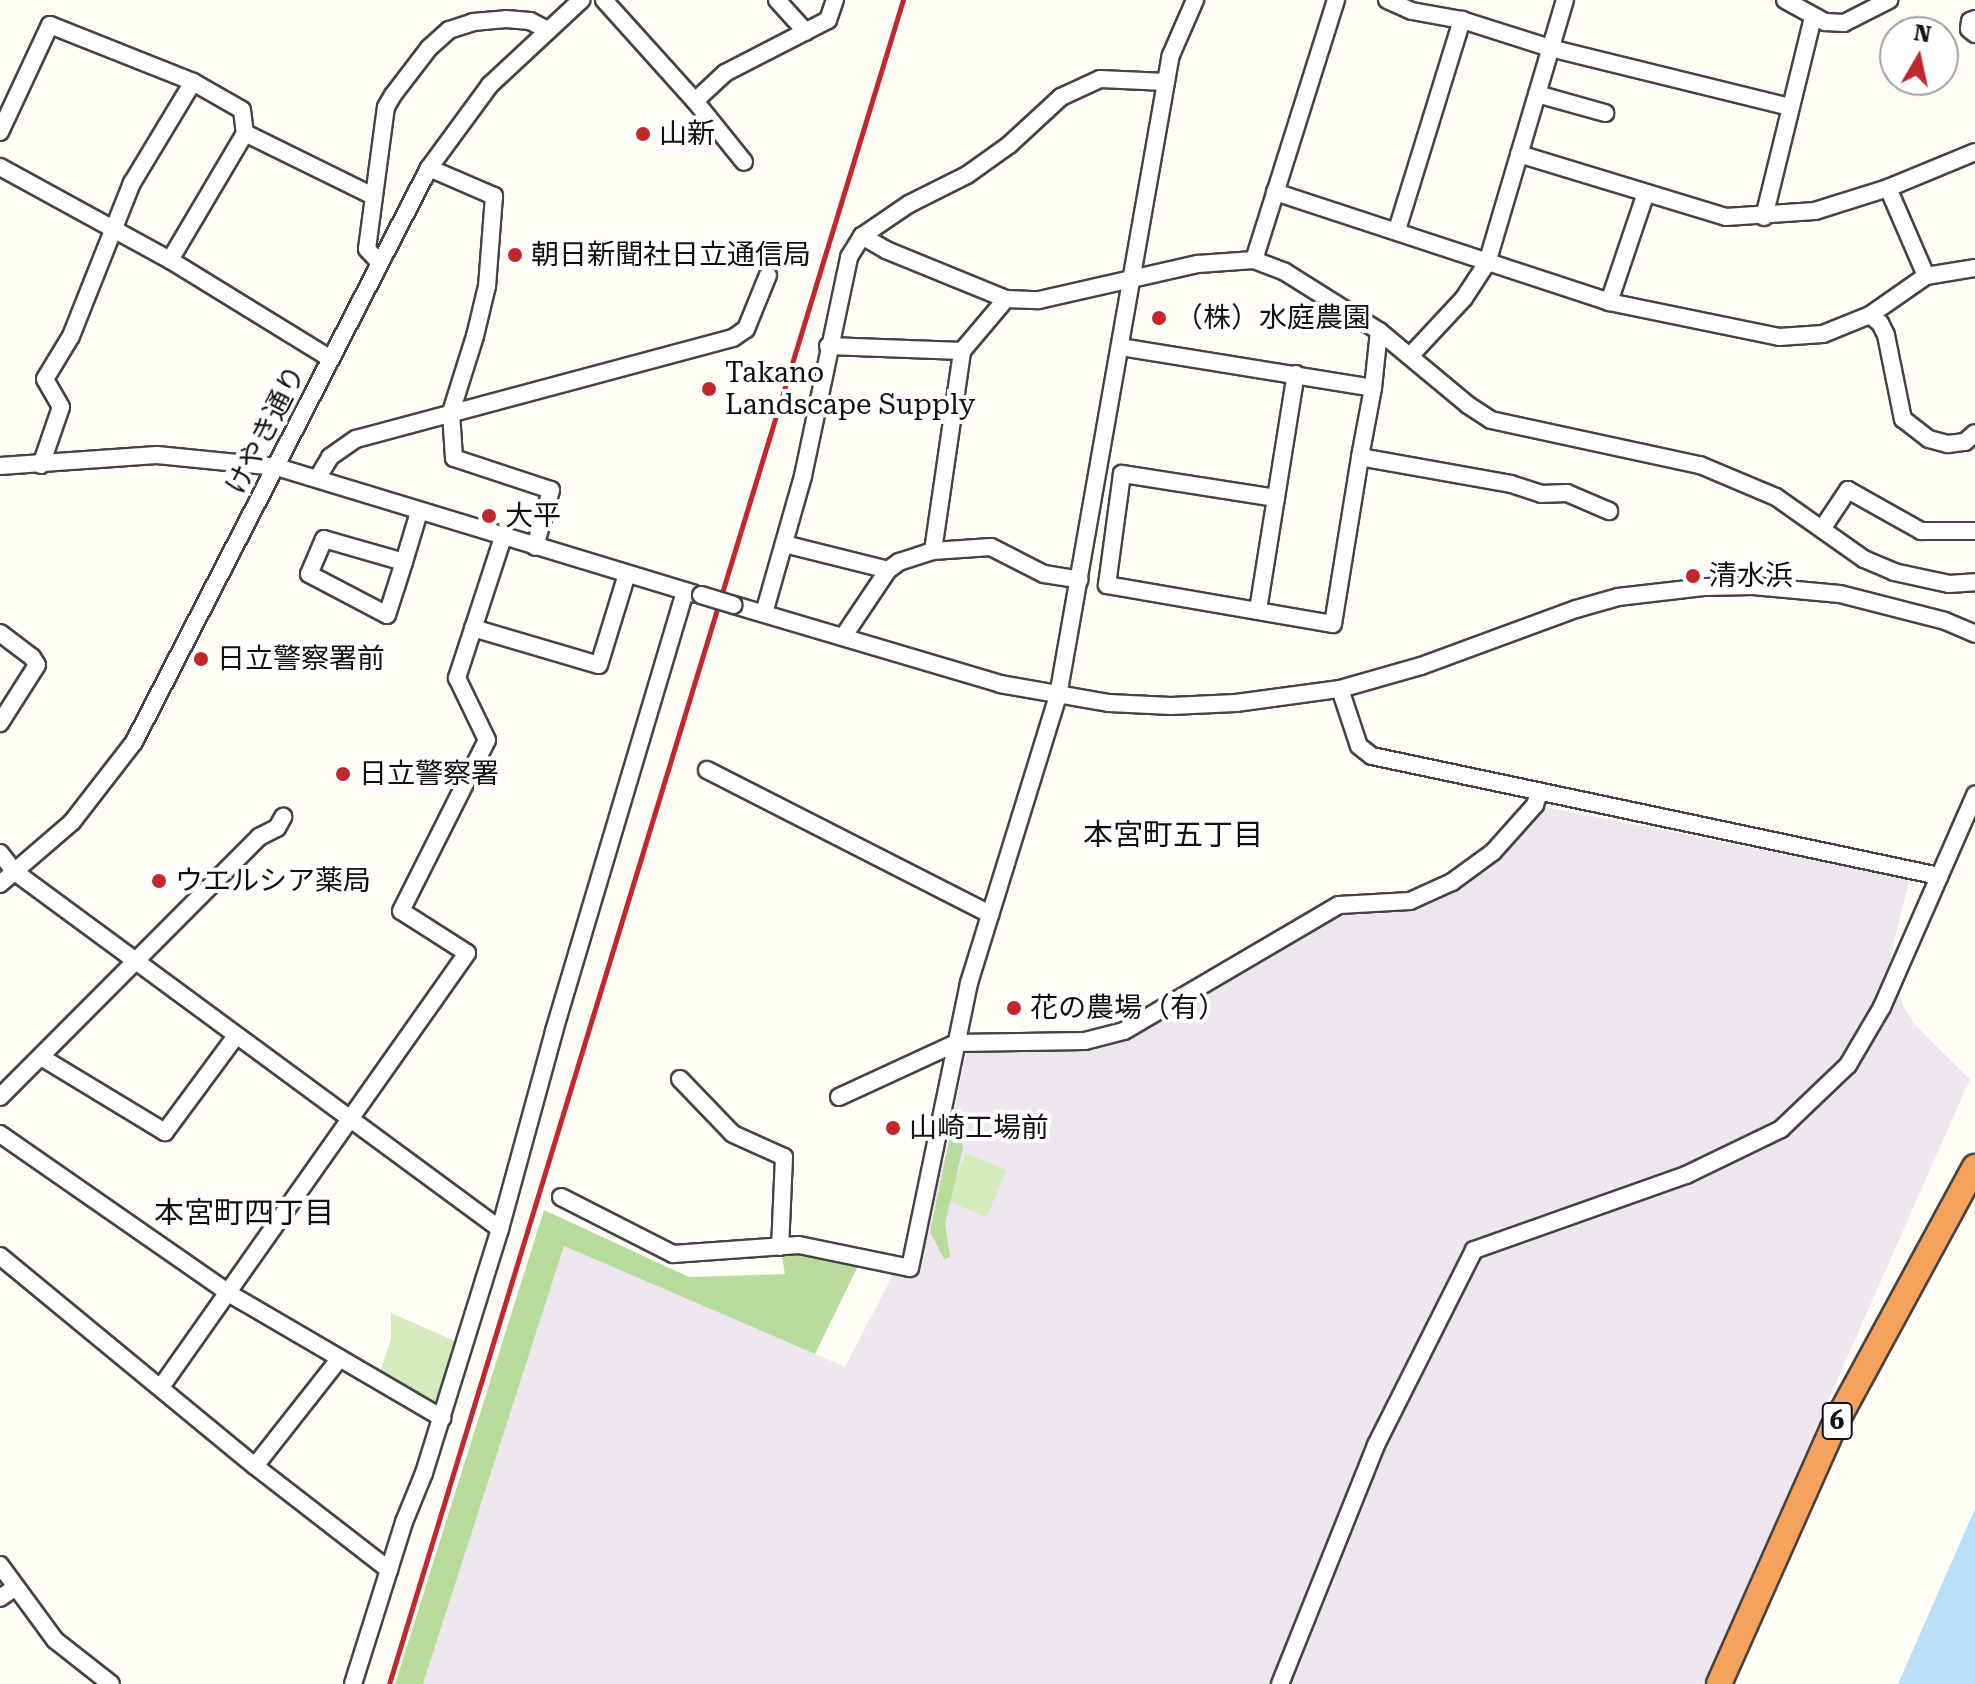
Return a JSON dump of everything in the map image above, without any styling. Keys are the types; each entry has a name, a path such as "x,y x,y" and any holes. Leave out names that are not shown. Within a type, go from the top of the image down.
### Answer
{"highway":[{"name":"6","path":"1719,1684 1833,1428 1975,1167"}],"street":[{"name":"けやき通り","path":"0,884 72,822 134,742 429,168 472,105 581,0"},
{"path":"604,0 695,101 744,162"},
{"path":"777,0 806,32"},
{"path":"695,101 725,73 828,20 835,0"},
{"path":"561,1197 673,1254 812,1247 910,1268 969,983 1058,696 1171,55 1195,0"},
{"path":"1254,260 1336,0"},
{"path":"1387,0 1412,11 1462,20 1550,48 1790,107"},
{"path":"1410,356 1464,298 1487,263 1565,0"},
{"path":"1785,0 1813,17 1844,23 1889,0"},
{"path":"1764,217 1813,17"},
{"path":"1975,19 1970,21 1969,29 1975,34"},
{"path":"1397,230 1462,20"},
{"path":"380,263 367,249 386,107 429,48 449,30 473,22 530,21 548,30"},
{"path":"0,132 50,25 193,82 242,110 245,133 170,260"},
{"path":"764,613 803,476 849,257 862,236 879,222 988,160 1061,97 1100,79 1166,82"},
{"path":"41,465 61,407 45,379 71,336 132,183 193,82"},
{"path":"1537,94 1605,113"},
{"path":"245,133 373,196"},
{"path":"1519,154 1726,217 1764,217 1815,211 1888,188 1975,152"},
{"path":"0,167 170,260 331,359"},
{"path":"429,168 494,196 487,286 451,412 454,458 551,490 535,547"},
{"path":"1888,188 1926,276"},
{"path":"1275,192 1609,302 1779,337 1823,334 1870,315 1926,276 1975,268"},
{"path":"1609,302 1646,193"},
{"path":"862,236 886,250 1006,299 1039,300 1132,276 1198,264 1254,260 1285,272 1379,331 1468,405 1491,420 1700,465 1776,497 1864,559 1894,572 1949,584 1975,582"},
{"path":"317,479 342,446 451,412 733,338 746,329 768,275"},
{"path":"933,551 962,351 1006,299"},
{"path":"1870,315 1880,323 1886,335 1903,419 1929,439 1948,444 1965,442 1975,433"},
{"path":"1276,498 1122,474 1107,585 1333,624 1373,388 1379,331"},
{"path":"828,346 962,351"},
{"path":"1120,347 1373,388"},
{"path":"1258,610 1296,374"},
{"path":"0,466 157,455 277,467 974,677 1058,696 1171,706 1236,703 1340,689 1421,666 1576,609 1618,597 1705,587 1753,586 1840,594 1945,621 1975,634"},
{"path":"1360,457 1511,484 1541,494 1567,493 1609,511"},
{"path":"1822,529 1848,490 1921,531 1975,531"},
{"path":"404,562 324,539 309,574 387,615 404,562 419,512"},
{"path":"161,1387 230,1294 467,953 401,911 487,740 457,678 503,537"},
{"path":"784,544 888,570"},
{"path":"843,637 888,570 899,562 933,551 991,547 1044,574 1080,580"},
{"path":"473,628 599,665 627,574"},
{"path":"353,1684 442,1418 500,1229 559,1016 693,593"},
{"path":"0,633 32,657 37,665 0,723"},
{"path":"1340,689 1359,746 1372,756 1939,876"},
{"path":"707,770 990,914"},
{"path":"839,1097 956,1043 1085,1041 1124,1031 1339,905 1410,901 1452,882 1493,852 1535,805 1539,793"},
{"path":"1280,1684 1376,1445 1474,1250 1686,1175 1781,1129 1848,1065 1882,1007 1975,795"},
{"path":"0,1097 259,837 277,828 283,817"},
{"path":"0,853 15,872 352,1119 396,1156 500,1229"},
{"path":"41,1057 165,1132 236,1036"},
{"path":"680,1079 733,1134 784,1157 780,1247"},
{"path":"0,1134 230,1294 442,1418"},
{"path":"0,1256 255,1466 389,1570"},
{"path":"255,1466 340,1358"},
{"path":"0,1565 55,1640 111,1684"},
{"path":"0,1598 16,1587"}],"shaded area":[{"path":"1535,805 1910,879 1891,954 1903,1006 1916,1026 1970,1079 1703,1684 423,1684 564,1246 845,1367 911,1240 925,1168 944,1162 967,1047 1091,1040 1339,905 1410,901 1452,882"}],"green space":[{"path":"958,1128 963,1148 945,1223 950,1257 944,1259 930,1232 950,1136"},
{"path":"966,1153 1007,1170 987,1217 946,1200"},
{"path":"544,1210 689,1277 785,1274 780,1247 863,1256 815,1354 564,1246 423,1684 395,1684"},
{"path":"391,1313 464,1345 442,1418 377,1380 391,1339"}],"water":[{"path":"1975,1509 1975,1684 1898,1684"}],"railway":[{"path":"389,1684 903,0"}],"place":[{"name":"山新","path":"643,134"},
{"name":"朝日新聞社日立通信局","path":"515,255"},
{"name":"（株）水庭農園","path":"1159,318"},
{"name":"Takano Landscape Supply","path":"709,389"},
{"name":"大平","path":"489,516"},
{"name":"清水浜","path":"1693,576"},
{"name":"日立警察署前","path":"201,659"},
{"name":"日立警察署","path":"343,774"},
{"name":"ウエルシア薬局","path":"159,881"},
{"name":"花の農場（有）","path":"1014,1008"},
{"name":"山崎工場前","path":"893,1128"}],"district":[{"name":"本宮町五丁目","path":"1173,835"},
{"name":"本宮町四丁目","path":"244,1213"}]}
